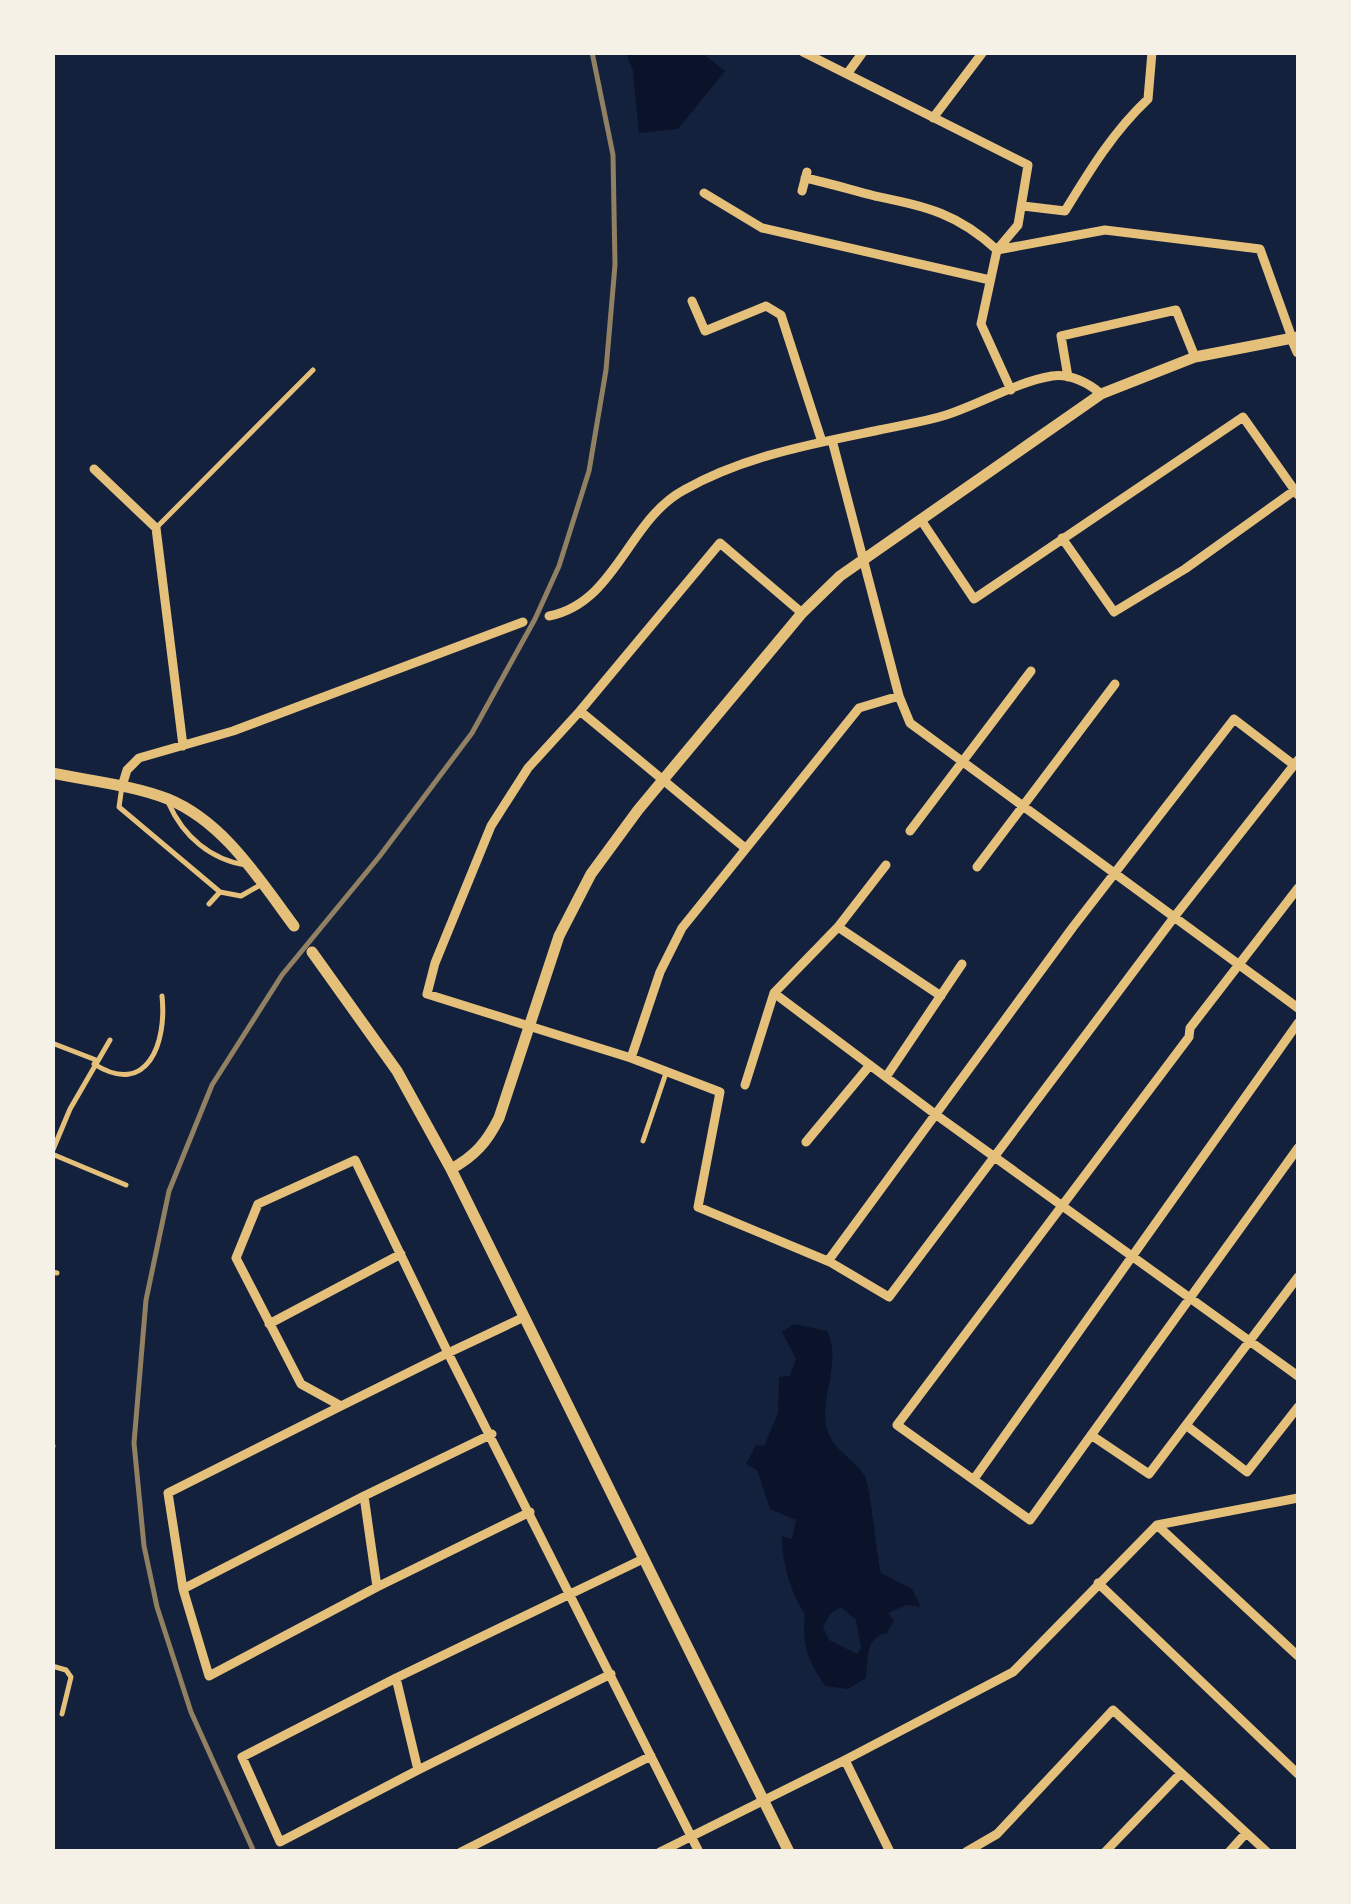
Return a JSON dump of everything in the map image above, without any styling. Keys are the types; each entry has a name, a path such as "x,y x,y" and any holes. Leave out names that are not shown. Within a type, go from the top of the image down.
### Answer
{"street":[{"path":"803,52 1028,165 1018,226 997,250 981,324 1012,390"},
{"path":"847,74 863,52"},
{"path":"933,118 983,52"},
{"path":"1023,206 1065,211 1102,150 1148,100 1152,52"},
{"path":"802,191 806,175 904,200 970,226 997,250"},
{"path":"704,193 762,228 990,280"},
{"path":"997,250 1106,230 1260,248 1298,352"},
{"path":"692,301 705,331 766,306 781,315 827,441 910,723 1298,1008"},
{"path":"1068,377 1061,336 1176,310 1195,358"},
{"path":"451,1169 472,1158 488,1140 499,1118 572,906 614,841 802,613 840,576 1101,394 1195,358 1296,338"},
{"path":"549,616 564,613 587,598 620,564 650,516 681,491 756,458 943,416 1054,376 1092,386 1101,394"},
{"path":"921,520 974,599 1062,538 1243,417 1298,491 1185,569 1114,612 1062,538"},
{"path":"94,469 156,528 183,746"},
{"path":"802,613 720,543 528,768 491,826 426,994 631,1058 720,1092 698,1207 828,1261 888,1297 1296,762 1234,719 1115,872 828,1261"},
{"path":"122,786 128,770 139,758 233,731 523,622"},
{"path":"910,830 1031,671"},
{"path":"977,866 1114,684"},
{"path":"631,1058 660,972 682,928 859,708 899,696"},
{"path":"580,711 745,848"},
{"path":"52,773 166,799 212,828 249,866 294,926"},
{"path":"745,1085 774,993 838,927 886,865"},
{"path":"1298,888 897,1425 1030,1520 1298,1148"},
{"path":"838,927 941,996"},
{"path":"312,952 383,1049 451,1169 789,1852"},
{"path":"886,1076 962,964"},
{"path":"774,993 1298,1376"},
{"path":"974,1479 1298,1023"},
{"path":"806,1142 870,1065"},
{"path":"340,1406 301,1384 236,1258 258,1204 354,1160 699,1852"},
{"path":"270,1324 400,1254"},
{"path":"1092,1435 1149,1474 1298,1277"},
{"path":"522,1318 168,1493 183,1589 209,1676 530,1512"},
{"path":"1187,1426 1247,1472 1298,1407"},
{"path":"183,1589 492,1434"},
{"path":"364,1496 377,1588"},
{"path":"660,1852 1013,1672 1158,1525 1298,1498"},
{"path":"1158,1525 1297,1651"},
{"path":"611,1674 280,1842 242,1757 643,1559"},
{"path":"1098,1583 1298,1774"},
{"path":"396,1678 418,1770"},
{"path":"966,1852 997,1834 1113,1710 1267,1852"},
{"path":"461,1852 651,1756"},
{"path":"845,1760 890,1852"},
{"path":"1105,1852 1181,1773"},
{"path":"1228,1852 1246,1833"}],"lane":[{"path":"156,528 313,370"},
{"path":"122,786 119,807 220,892 241,896 262,884"},
{"path":"166,799 180,824 217,859 249,866"},
{"path":"210,904 220,892"},
{"path":"52,1042 111,1074 123,1077 140,1072 155,1049 163,1020 162,996"},
{"path":"110,1040 70,1109 52,1153 126,1184"},
{"path":"643,1141 667,1070"},
{"path":"52,1666 66,1670 71,1677 62,1714"}],"water":[{"path":"626,53 702,53 725,71 678,129 639,133 633,71"},
{"path":"794,1324 827,1331 832,1354 825,1412 828,1432 866,1480 881,1573 912,1589 921,1607 906,1605 888,1613 894,1620 887,1633 871,1644 866,1678 848,1689 825,1686 805,1644 805,1615 788,1577 782,1547 782,1536 792,1539 796,1520 770,1509 757,1470 746,1464 756,1445 764,1446 778,1413 779,1377 790,1376 796,1359 782,1332","holes":["841,1607 856,1620 861,1648 857,1654 829,1640 823,1627 831,1613"]}],"railway":[{"path":"254,1852 191,1712 157,1607 144,1546 134,1443 146,1300 169,1191 212,1085 282,975 379,857 472,733 535,619 559,566 589,471 606,370 615,265 613,155 592,52"}]}
